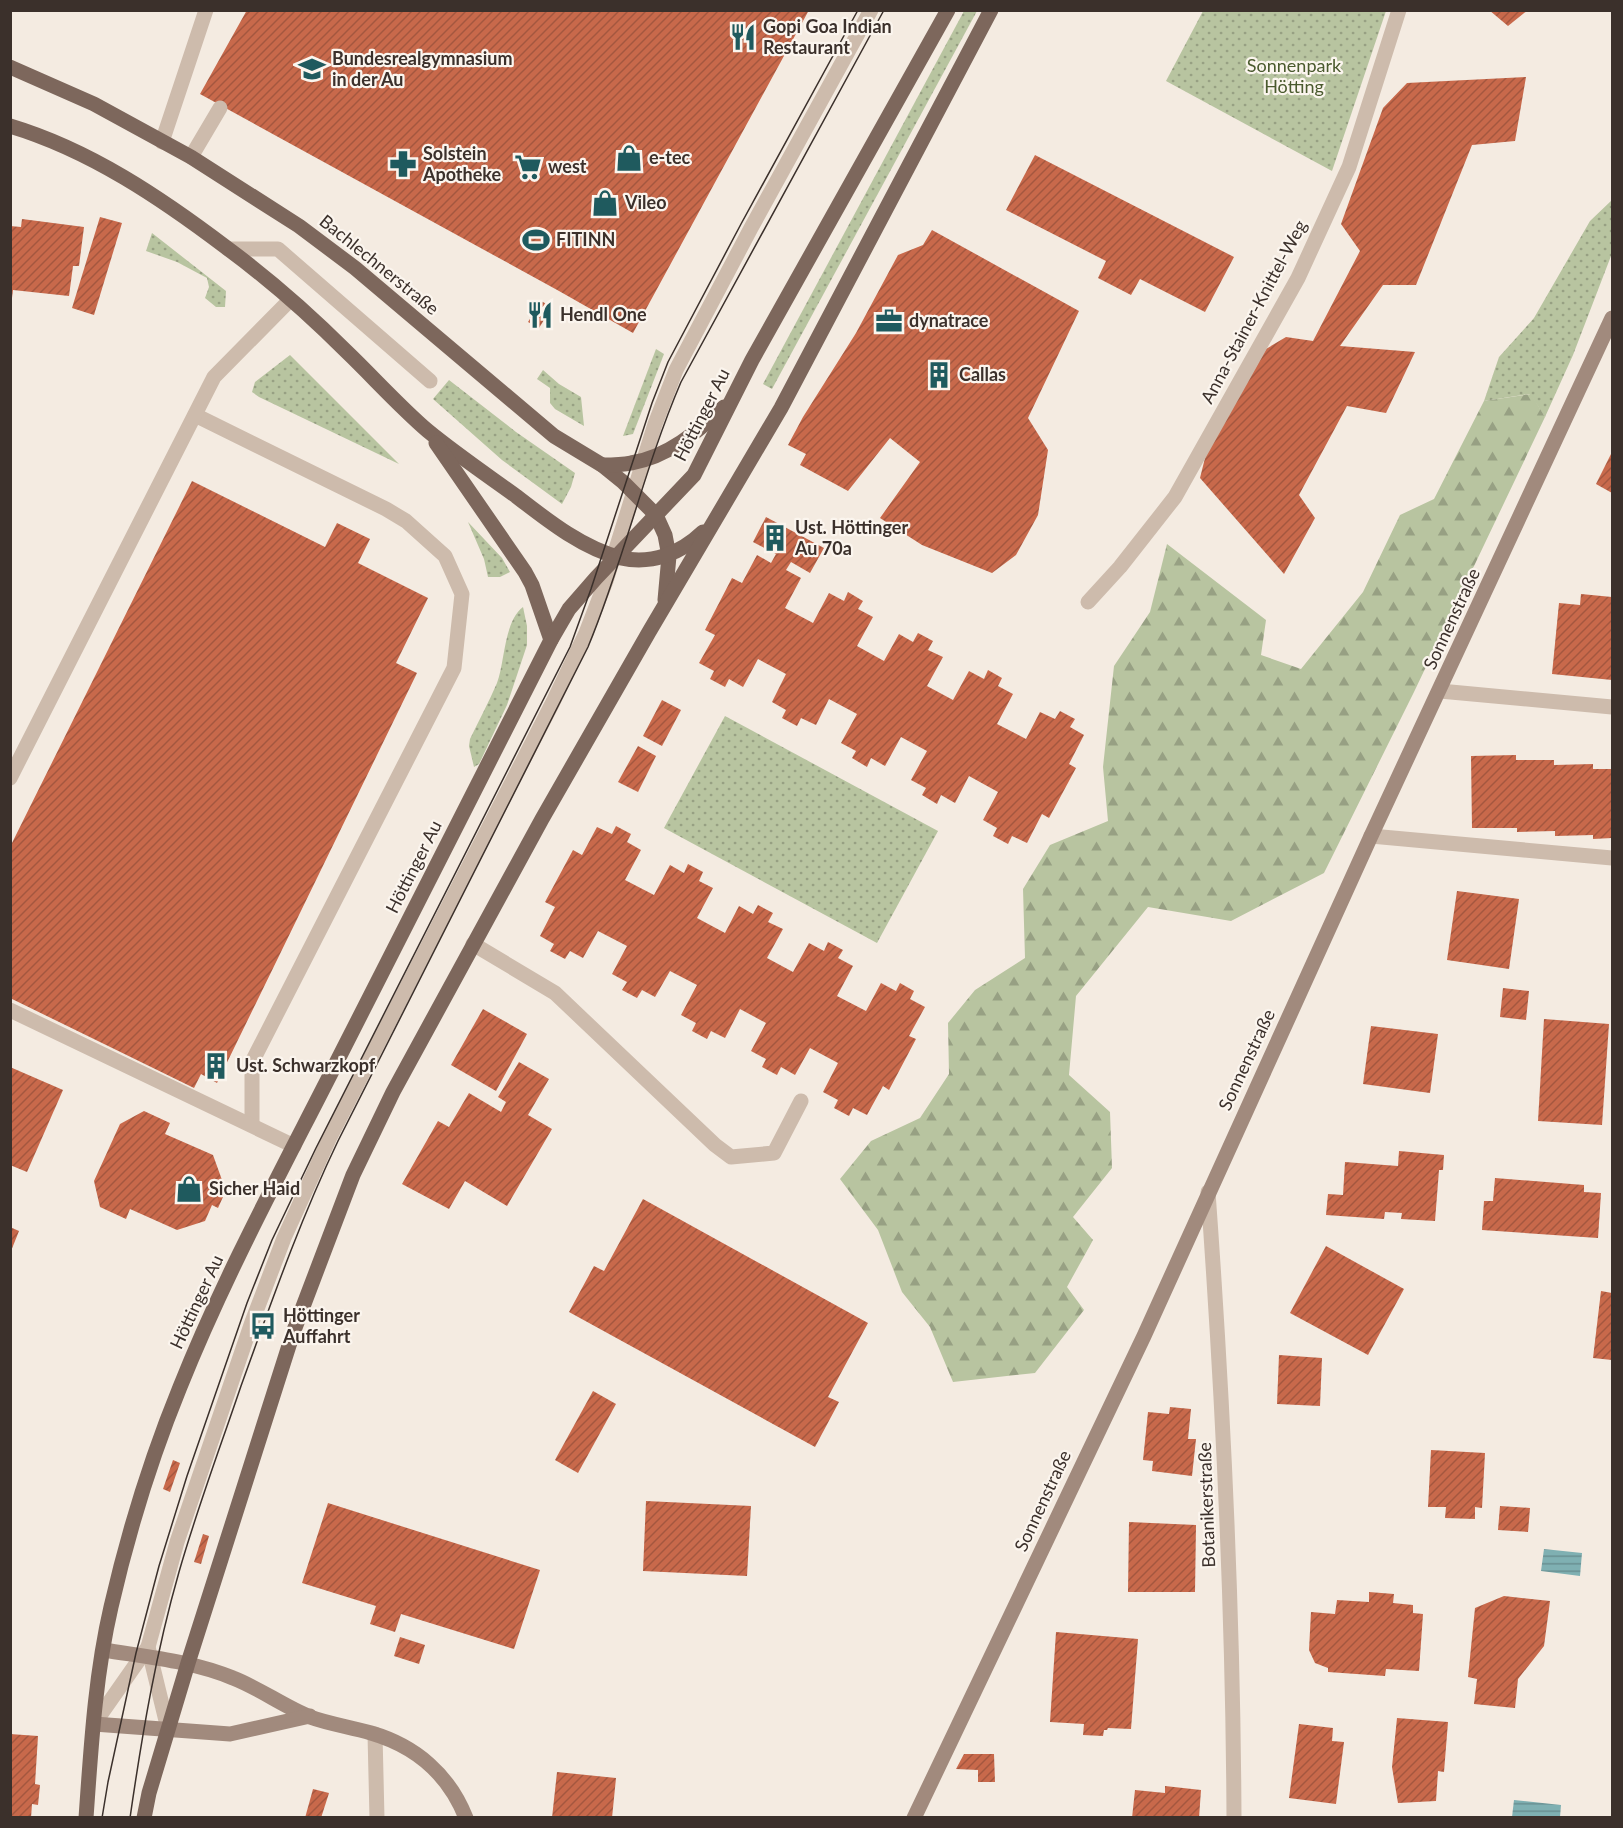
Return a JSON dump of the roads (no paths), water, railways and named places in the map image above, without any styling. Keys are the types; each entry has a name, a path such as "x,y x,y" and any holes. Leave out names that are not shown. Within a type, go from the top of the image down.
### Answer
{"main road":[{"name":"Höttinger Au","path":"86,1818 94,1724 111,1609 129,1537 153,1458 179,1388 207,1323 294,1146 551,640 569,609 615,556 694,475 730,401 948,10"},
{"path":"144,1818 149,1793 188,1663 291,1341 353,1175 382,1113 473,944 824,329 991,10"},
{"name":"Bachlechnerstraße","path":"10,67 94,104 191,157 299,226 356,268 554,436 602,465 633,491 656,515 665,535 669,556 665,606"},
{"path":"10,126 98,162 153,196 228,249 290,300 345,350 428,431 579,540 615,556 642,560 669,556 690,544 718,517"},
{"path":"602,465 630,464 674,447 697,432 730,401"},
{"path":"428,431 525,572 532,585 551,640"}],"street":[{"path":"162,142 206,10"},
{"path":"94,1724 147,1653 184,1521 252,1322 284,1238 330,1137 586,633 615,556 633,491 669,386 684,354 871,10"},
{"name":"Anna-Stainer-Knittel-Weg","path":"1088,602 1120,567 1175,496 1298,278 1350,167 1400,10"},
{"path":"191,157 220,108"},
{"path":"228,249 278,249 430,381"},
{"path":"10,778 214,377 290,300"},
{"name":"Sonnenstraße","path":"914,1818 1144,1336 1371,836 1612,318"},
{"path":"195,415 406,521 445,556 462,594 453,668 252,1062 252,1125"},
{"path":"1440,691 1612,707"},
{"path":"1371,836 1612,858"},
{"path":"473,944 555,993 715,1145 731,1157 774,1154 801,1101"},
{"path":"10,1010 294,1146"},
{"name":"Botanikerstraße","path":"1208,1192 1223,1407 1233,1670 1234,1818"},
{"path":"104,1650 147,1653 188,1663 246,1683 310,1716 375,1734 410,1750 438,1771 449,1785 466,1818"},
{"path":"147,1653 168,1729"},
{"path":"94,1724 230,1734 310,1716"},
{"path":"375,1734 377,1818"}],"water":[{"path":"1544,1549 1582,1553 1580,1576 1541,1571"},
{"path":"1514,1800 1561,1805 1560,1817 1512,1817"}],"tram line":[{"path":"102,1818 136,1653 159,1566 187,1476 247,1303 272,1240 316,1148 570,647 668,362 858,10"},
{"path":"130,1818 150,1694 179,1572 241,1386 311,1201 338,1141 588,647 681,382 884,10"}],"place":[{"name":"Gopi Goa Indian Restaurant","path":"743,37"},
{"name":"Bundesrealgymnasium in der Au","path":"312,69"},
{"name":"e-tec","path":"629,158"},
{"name":"Solstein Apotheke","path":"403,164"},
{"name":"west","path":"528,167"},
{"name":"Vileo","path":"605,203"},
{"name":"FITINN","path":"536,240"},
{"name":"Hendl One","path":"540,315"},
{"name":"dynatrace","path":"889,321"},
{"name":"Callas","path":"939,375"},
{"name":"Ust. Höttinger Au 70a","path":"775,538"},
{"name":"Ust. Schwarzkopf","path":"216,1066"},
{"name":"Sicher Haid","path":"189,1189"},
{"name":"Höttinger Auffahrt","path":"263,1326"}],"park label":[{"name":"Sonnenpark Hötting","path":"1294,76"}]}
